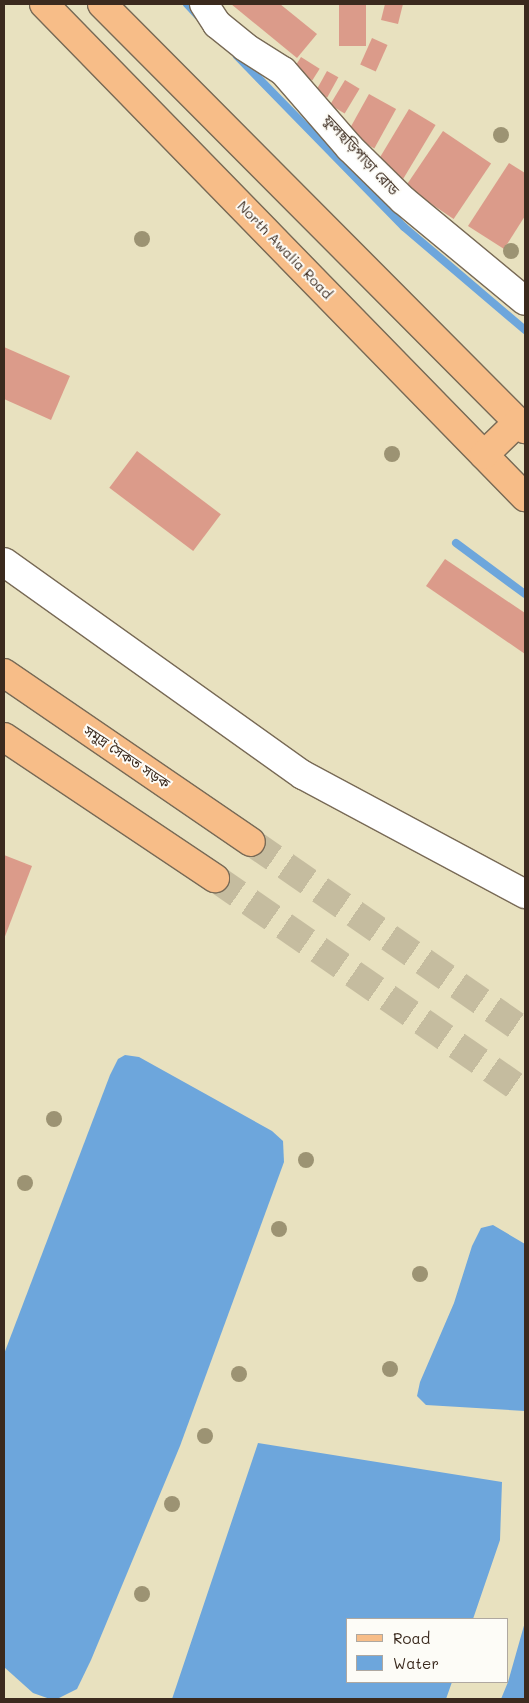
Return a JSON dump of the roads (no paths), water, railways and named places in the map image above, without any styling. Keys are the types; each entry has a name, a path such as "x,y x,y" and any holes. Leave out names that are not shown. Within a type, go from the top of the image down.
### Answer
{"main road":[{"name":"North Awalia Road","path":"44,4 525,497"},
{"path":"102,4 522,425 484,455"},
{"name":"সমুদ্র সৈকত সড়ক","path":"4,673 251,842"},
{"path":"4,737 215,878"}],"street":[{"name":"ফুলছড়িপাড়া রোড","path":"204,4 217,24 245,47 283,71 350,148 404,200 525,301"},
{"path":"4,562 302,775 525,894"}],"water":[{"path":"125,1055 139,1057 272,1131 283,1141 284,1162 180,1446 91,1660 77,1689 57,1699 50,1699 33,1693 4,1667 4,1354 110,1075 118,1059"},
{"path":"493,1225 525,1244 525,1411 426,1405 417,1396 420,1382 454,1303 472,1246 481,1228"},
{"path":"258,1443 502,1482 500,1540 473,1618 346,1618 346,1683 452,1683 446,1699 172,1699"},
{"path":"525,1622 525,1699 501,1699 509,1683"}],"waterway":[{"path":"187,4 198,16"},
{"path":"237,56 404,227 525,330"},
{"path":"456,543 525,594"}],"tunnel":[{"path":"251,842 525,1032"},
{"path":"215,878 525,1093"}]}
